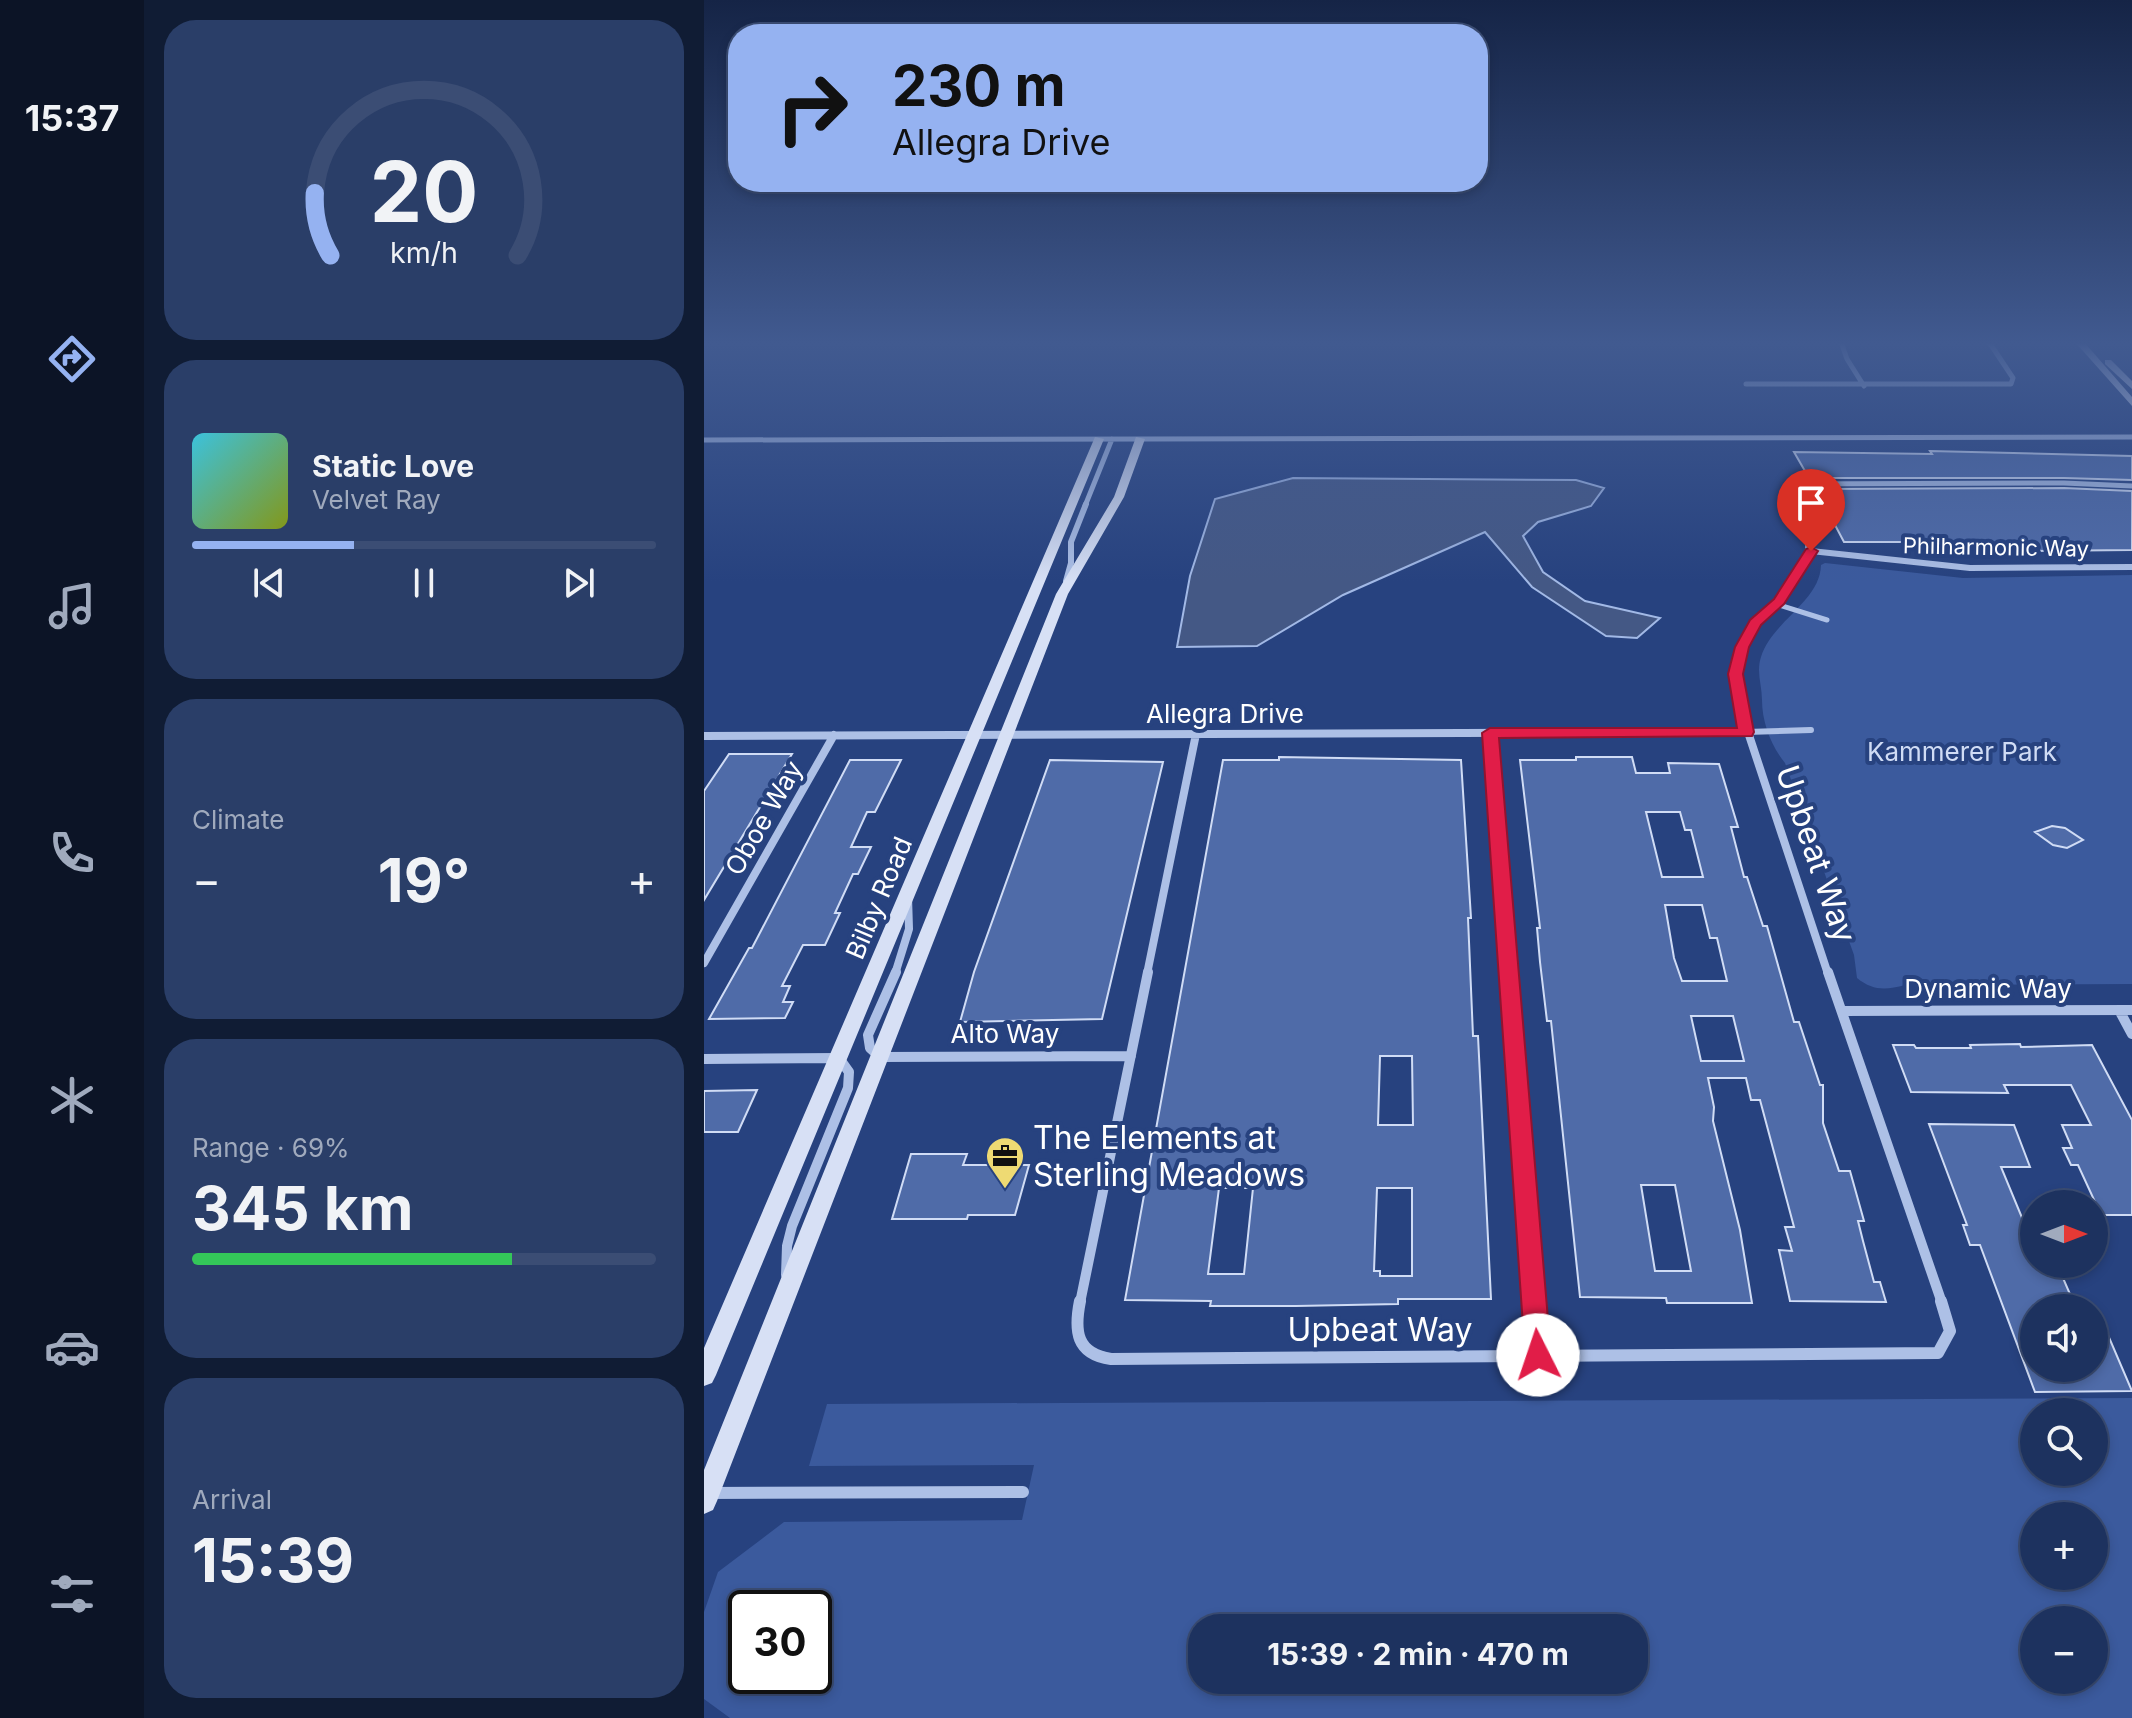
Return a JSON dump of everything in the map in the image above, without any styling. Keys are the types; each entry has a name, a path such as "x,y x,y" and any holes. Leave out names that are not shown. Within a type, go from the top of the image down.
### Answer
{"street":[{"path":"704,440 2132,437"},
{"path":"1023,1492 705,1496 1062,594 1071,563 1071,542 1106,439"},
{"name":"Bilby Road","path":"704,1375 1106,439"},
{"path":"1062,594 1119,497 1140,439"},
{"path":"1811,551 1807,520 1791,487 1801,481 2132,486"},
{"name":"Philharmonic Way","path":"1811,551 1894,563 1970,568 2132,567"},
{"name":"Upbeat Way","path":"1196,734 1076,1323 1076,1339 1084,1351 1097,1358 1111,1359 1938,1353 1948,1344 1951,1333 1948,1318 1746,732 1736,674 1755,623 1776,604 1811,551"},
{"name":"Allegra Drive","path":"704,736 1746,732"},
{"path":"1490,733 1538,1355"},
{"name":"Oboe Way","path":"704,963 834,735"},
{"path":"880,1057 868,1047 868,1035 908,936 912,913 908,896"},
{"path":"2119,1010 2132,1034"},
{"name":"Dynamic Way","path":"1843,1011 2132,1010"},
{"name":"Alto Way","path":"880,1057 1131,1056"},
{"path":"704,1059 839,1058 849,1072 848,1088 792,1226 787,1246 788,1288"}],"lane":[{"path":"1776,604 1827,620"},
{"path":"1746,732 1811,730"}],"green space":[{"name":"Kammerer Park","path":"1821,565 1963,578 2132,575 2132,984 1905,985 1886,988 1874,987 1857,978 1854,955 1785,763 1768,733 1759,673 1767,644 1813,590"},
{"path":"2108,1398 2132,1398 2132,1718 730,1718 704,1699 704,1612 718,1572 784,1522 1022,1520 1034,1465 809,1466 827,1404 2020,1399 2020,1486 2108,1486"}],"shaded area":[{"path":"1293,478 1576,480 1604,488 1591,506 1538,522 1523,536 1543,572 1585,601 1660,618 1637,638 1606,636 1532,587 1485,532 1343,595 1257,646 1177,647 1190,576 1215,499"}],"building":[{"path":"1930,451 2132,456 2132,480 1809,478 1794,452 1932,454"},
{"path":"2064,488 2132,491 2132,550 1917,552 1911,542 1844,542 1816,489"},
{"path":"729,754 792,754 704,900 704,791"},
{"path":"1279,757 1461,760 1471,918 1468,918 1473,1036 1478,1036 1491,1299 1398,1299 1398,1304 1296,1306 1210,1306 1211,1301 1125,1300 1223,760 1279,760","holes":["1380,1056 1412,1056 1413,1125 1378,1125","1219,1188 1253,1188 1244,1274 1208,1274","1377,1188 1412,1188 1412,1276 1380,1276 1380,1271 1374,1271"]},
{"path":"1576,757 1632,757 1636,773 1670,773 1668,763 1719,764 1738,827 1731,827 1744,877 1747,877 1763,926 1767,926 1794,1022 1799,1022 1820,1085 1823,1085 1823,1123 1839,1171 1850,1171 1864,1221 1858,1221 1874,1282 1880,1282 1886,1302 1790,1301 1779,1250 1792,1251 1785,1227 1794,1227 1760,1100 1751,1100 1746,1078 1708,1078 1714,1107 1713,1121 1740,1230 1752,1303 1667,1303 1666,1298 1580,1297 1551,1021 1547,1021 1540,962 1537,928 1540,928 1520,760 1576,760","holes":["1646,812 1680,812 1685,830 1691,830 1703,877 1662,877","1665,905 1702,905 1710,938 1717,938 1727,981 1682,981 1674,958","1691,1016 1733,1016 1744,1061 1701,1061","1641,1185 1675,1185 1691,1271 1655,1271"]},
{"path":"850,760 901,760 875,812 867,812 851,847 871,847 858,874 853,874 835,913 840,913 825,945 803,945 782,986 790,986 783,1002 793,1002 785,1018 709,1019 749,948 752,948"},
{"path":"1050,760 1163,762 1102,1019 960,1022 974,972"},
{"path":"2052,826 2065,828 2083,840 2067,848 2053,845 2035,832"},
{"path":"1893,1045 1971,1048 1970,1045 2092,1045 2132,1120 2132,1215 2108,1215 2108,1190 2090,1190 2078,1165 2071,1165 2063,1148 2072,1148 2062,1125 2091,1125 2071,1085 2004,1085 2008,1093 1911,1092"},
{"path":"757,1090 738,1132 704,1132 704,1091"},
{"path":"1929,1124 2014,1125 2030,1167 2001,1167 2020,1213 2020,1278 2063,1278 2070,1294 2020,1294 2020,1352 1980,1245 1970,1245 1963,1225 1967,1225"},
{"path":"911,1154 967,1154 963,1165 1029,1165 1015,1215 968,1215 967,1219 892,1219"},
{"path":"2108,1335 2132,1391 2035,1392 2031,1382 2108,1382"}],"place":[{"name":"The Elements at Sterling Meadows","path":"1005,1190"}],"route":[{"path":"1538,1355 1490,733 1746,732 1736,674 1742,647 1755,623 1779,601 1811,551"}]}
